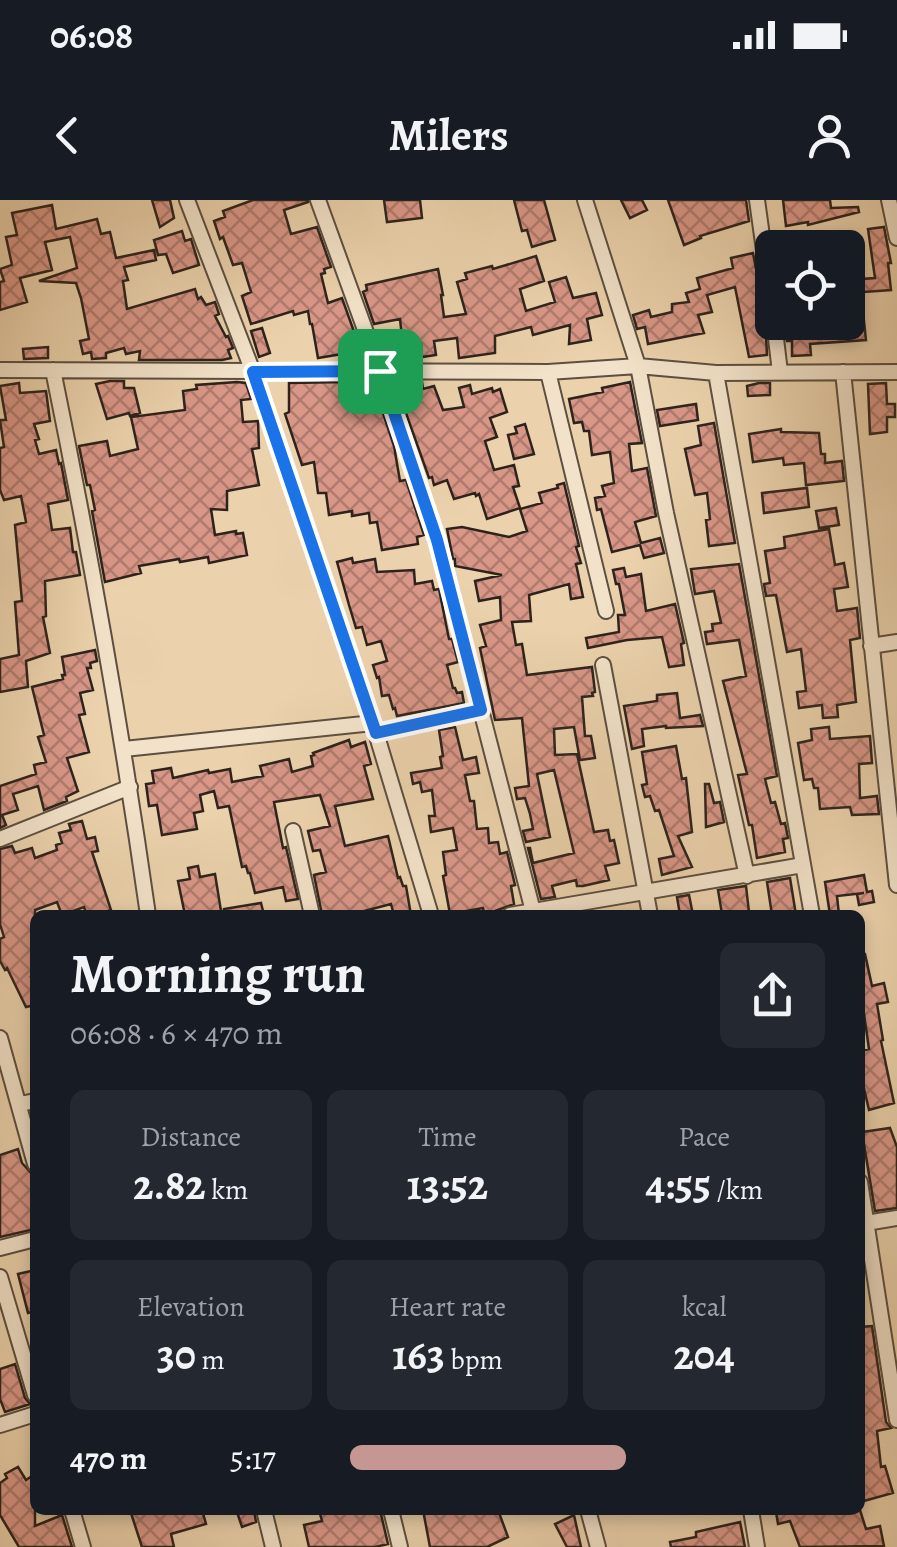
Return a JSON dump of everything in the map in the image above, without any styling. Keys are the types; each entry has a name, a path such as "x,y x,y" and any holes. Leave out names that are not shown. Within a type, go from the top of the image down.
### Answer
{"street":[{"path":"187,200 253,372 375,728 430,910"},
{"path":"318,200 437,540 533,910"},
{"path":"585,200 638,366 666,513 747,876"},
{"path":"757,200 761,230"},
{"path":"892,206 897,238"},
{"path":"776,340 780,372"},
{"path":"0,370 548,372 638,366 716,373 897,372"},
{"path":"52,370 124,748 147,910"},
{"path":"548,372 606,612"},
{"path":"843,372 897,885"},
{"path":"716,373 811,910"},
{"path":"871,646 897,642"},
{"path":"603,665 649,910"},
{"path":"124,748 375,728 481,710"},
{"path":"0,839 130,787"},
{"path":"292,831 311,910"},
{"path":"551,910 803,866"},
{"path":"0,1038 28,1102"},
{"path":"865,1223 897,1218"},
{"path":"865,1229 897,1420"},
{"path":"0,1248 30,1240"},
{"path":"0,1277 30,1379"},
{"path":"0,1425 30,1416"},
{"path":"73,1515 83,1547"},
{"path":"265,1515 273,1547"},
{"path":"392,1515 400,1547"},
{"path":"589,1515 598,1547"},
{"path":"752,1515 756,1547"}],"building":[{"path":"152,200 170,200 174,218 160,227"},
{"path":"253,200 308,200 284,210 291,234 317,227 331,267 321,274 328,303 342,298 362,361 343,361 342,354 318,358 308,311 294,315 293,311 251,324 242,296 251,292 242,263 233,265 214,221 225,217 223,211"},
{"path":"384,200 420,200 422,218 387,222"},
{"path":"514,200 544,200 555,240 532,247 527,230 522,231"},
{"path":"621,200 642,200 647,210 630,218"},
{"path":"668,200 746,200 749,221 684,245"},
{"path":"783,200 830,200 831,208 858,207 859,212 808,225 786,226"},
{"path":"52,205 56,229 97,219 101,234 110,232 116,258 154,250 156,260 124,267 128,280 123,281 127,309 195,289 198,299 201,297 206,305 215,302 219,314 215,316 233,348 228,350 231,358 139,360 140,351 126,354 124,348 106,353 106,358 92,359 91,352 83,354 80,341 89,339 76,283 39,281 77,268 70,237 45,242 52,270 20,278 27,302 0,310 0,282 4,281 0,269 12,265 6,237 17,235 12,213"},
{"path":"884,227 891,290 865,292 865,279 875,278 868,229"},
{"path":"182,231 185,241 191,239 199,265 173,273 166,254 158,255 154,240"},
{"path":"753,253 755,340 766,340 767,355 749,357 735,287 707,295 712,312 698,315 704,333 648,344 645,327 637,329 633,315 649,310 651,317 672,312 672,304 689,302 686,293 700,289 697,278 733,268 731,258"},
{"path":"536,256 544,281 520,289 526,311 555,302 549,282 566,277 573,298 596,293 602,315 587,319 591,340 569,344 570,325 533,335 531,327 495,336 495,353 459,358 457,338 434,341 436,355 422,357 421,344 403,346 400,319 374,324 363,292 366,285 438,269 444,317 466,314 457,282 467,279 465,273"},
{"path":"262,328 270,353 259,357 251,331"},
{"path":"865,331 866,340 810,344 811,355 792,356 792,341 787,341 865,340"},
{"path":"48,347 48,358 24,359 23,349"},
{"path":"124,381 124,388 134,388 140,413 107,419 96,384"},
{"path":"422,382 423,389 434,386 443,410 464,407 459,388 470,385 472,394 500,389 507,412 490,418 497,437 485,441 494,470 514,465 519,486 513,487 520,508 487,519 479,494 454,499 447,480 434,485 396,385"},
{"path":"630,382 642,443 629,444 632,471 647,468 656,516 635,522 641,543 660,538 664,553 644,558 640,545 612,552 595,498 605,496 602,486 614,483 610,452 592,455 589,431 584,431 582,422 574,423 569,399"},
{"path":"19,383 20,393 46,391 50,421 34,424 39,439 35,440 39,454 56,450 61,463 68,500 48,504 52,530 70,528 80,575 45,581 43,617 50,653 26,661 28,687 0,692 0,659 19,655 15,602 22,601 15,525 26,522 21,496 4,500 0,490 0,448 4,447 0,420 6,420 0,386"},
{"path":"246,383 251,399 241,400 243,422 258,421 259,448 252,449 259,485 227,491 227,510 211,509 215,535 243,533 247,555 209,563 208,557 139,566 141,573 105,582 92,511 95,510 79,446 107,441 110,456 138,449 131,417 185,410 183,391 197,389 196,385"},
{"path":"289,383 373,383 394,446 400,481 406,480 424,535 417,537 418,544 382,550 377,522 370,523 369,513 329,515 326,493 318,493 314,462 302,465 285,414 289,412"},
{"path":"770,383 770,395 748,396 747,386"},
{"path":"886,383 887,404 895,404 895,417 887,417 887,432 870,434 868,384"},
{"path":"696,404 698,420 660,426 657,410"},
{"path":"714,423 735,543 709,546 707,493 695,495 685,449 701,445 698,426"},
{"path":"525,424 534,454 514,459 508,435 517,433 515,427"},
{"path":"781,429 819,433 825,463 842,461 844,481 806,485 804,463 784,465 783,458 753,462 749,434"},
{"path":"564,483 579,546 576,547 581,563 576,564 583,597 571,599 569,584 529,595 531,621 512,622 516,645 522,644 527,675 592,667 595,692 593,696 582,697 585,736 591,736 595,758 580,760 574,727 554,729 555,755 577,754 594,832 608,830 619,863 605,866 609,880 577,886 576,880 552,886 555,897 541,899 528,848 533,863 574,853 554,770 537,774 550,837 526,842 523,831 533,829 530,814 525,798 517,799 515,788 529,786 522,718 495,720 480,648 486,646 480,625 501,620 500,597 479,601 475,581 502,575 455,566 447,529 462,527 509,537 527,531 520,509 542,503 539,493"},
{"path":"807,488 809,507 764,513 762,493"},
{"path":"836,508 839,525 819,528 816,511"},
{"path":"829,529 835,565 844,563 848,587 834,589 837,611 857,608 860,638 850,640 856,702 837,705 838,717 823,718 822,705 799,708 797,692 806,691 801,649 787,652 776,595 766,596 764,584 770,583 765,551 785,548 784,537"},
{"path":"352,558 353,563 375,559 377,572 414,570 415,584 432,581 434,590 439,589 458,662 447,665 453,688 462,692 464,703 397,716 389,695 382,696 373,665 387,661 381,641 367,645 362,627 356,628 349,605 337,562"},
{"path":"739,564 777,776 765,779 771,803 775,802 788,838 783,839 785,852 757,858 738,775 747,774 723,681 746,676 739,640 707,644 705,632 713,631 712,624 721,623 714,591 695,594 691,569"},
{"path":"624,568 626,577 641,574 646,611 675,604 684,643 684,665 669,667 662,637 588,648 586,638 619,632 618,615 625,615 613,570"},
{"path":"95,650 97,661 87,668 93,690 80,693 85,714 79,715 89,752 67,758 78,791 66,797 67,801 44,810 38,786 13,794 18,810 2,815 6,825 0,828 0,786 36,774 34,765 46,762 38,737 44,735 32,687 63,679 62,657"},
{"path":"677,693 680,718 700,715 703,726 642,729 644,746 632,749 624,706 657,701 657,695"},
{"path":"455,727 463,760 476,757 479,773 465,775 470,801 474,801 477,829 488,828 489,843 498,842 500,854 507,852 515,885 511,886 514,904 498,910 449,910 443,852 457,850 453,828 431,832 429,816 435,816 432,790 422,792 420,782 413,784 411,773 442,768 439,730"},
{"path":"829,727 830,739 870,736 872,763 859,764 860,798 877,796 879,814 852,815 850,807 820,809 818,788 814,788 812,779 804,780 798,743 812,740 811,729"},
{"path":"349,740 351,747 365,742 371,764 364,766 373,799 335,806 345,846 388,836 410,910 393,910 391,904 368,910 321,910 314,875 326,872 320,850 313,851 308,831 330,826 320,795 274,802 298,899 286,901 283,887 255,893 250,873 246,866 242,867 229,806 218,808 214,791 200,795 203,811 194,813 197,829 162,835 157,805 149,806 146,784 154,783 152,771 171,768 173,778 230,769 232,782 263,776 260,766 289,759 292,772 313,766 313,753"},
{"path":"676,746 682,779 686,778 692,832 678,836 692,867 662,875 659,859 674,856 659,810 655,811 650,796 645,797 642,752"},
{"path":"705,784 709,784 714,803 720,802 724,822 706,827"},
{"path":"82,821 87,839 95,837 98,851 92,852 111,910 60,910 57,902 30,910 30,1006 26,1007 0,961 0,939 4,937 0,924 0,849 12,846 15,853 32,848 35,858 57,850 56,845 62,843 59,833 71,830 69,824"},
{"path":"198,866 200,877 215,874 221,910 184,910 178,881 190,879 188,868"},
{"path":"864,875 867,892 872,891 874,902 859,905 857,894 864,893 837,896 838,910 829,910 825,882"},
{"path":"790,878 795,910 771,910 767,882"},
{"path":"746,886 749,910 721,910 718,890"},
{"path":"689,895 692,910 679,910 677,897"},
{"path":"261,903 263,910 224,910"},
{"path":"865,954 872,986 884,983 888,1002 877,1004 894,1103 869,1110 865,1050 869,1049"},
{"path":"890,1128 897,1147 897,1208 875,1211 865,1132"},
{"path":"18,1149 30,1172 30,1230 0,1237 0,1155"},
{"path":"30,1271 28,1313 18,1274"},
{"path":"872,1326 886,1422 891,1428 877,1431 881,1467 885,1466 893,1493 865,1501 865,1327"},
{"path":"15,1364 30,1404 5,1412 0,1399 0,1369"},
{"path":"18,1467 26,1480 30,1477 30,1515 35,1515 35,1526 62,1515 72,1547 19,1547 0,1515 0,1483 7,1478 5,1474"},
{"path":"132,1515 203,1515 206,1524 171,1534 174,1547 142,1547"},
{"path":"238,1515 255,1515 256,1522 242,1527"},
{"path":"320,1515 381,1515 388,1544 309,1547 304,1525 322,1521"},
{"path":"424,1515 500,1515 508,1537 487,1547 430,1547"},
{"path":"574,1515 581,1547 567,1547 555,1524"},
{"path":"776,1515 862,1515 866,1529 880,1526 884,1546 800,1547 790,1521 778,1524"},
{"path":"740,1522 745,1547 671,1547 670,1542 696,1537 696,1532"}],"route":[{"path":"380,371 437,540 481,710 376,733 253,372 380,371"}]}
